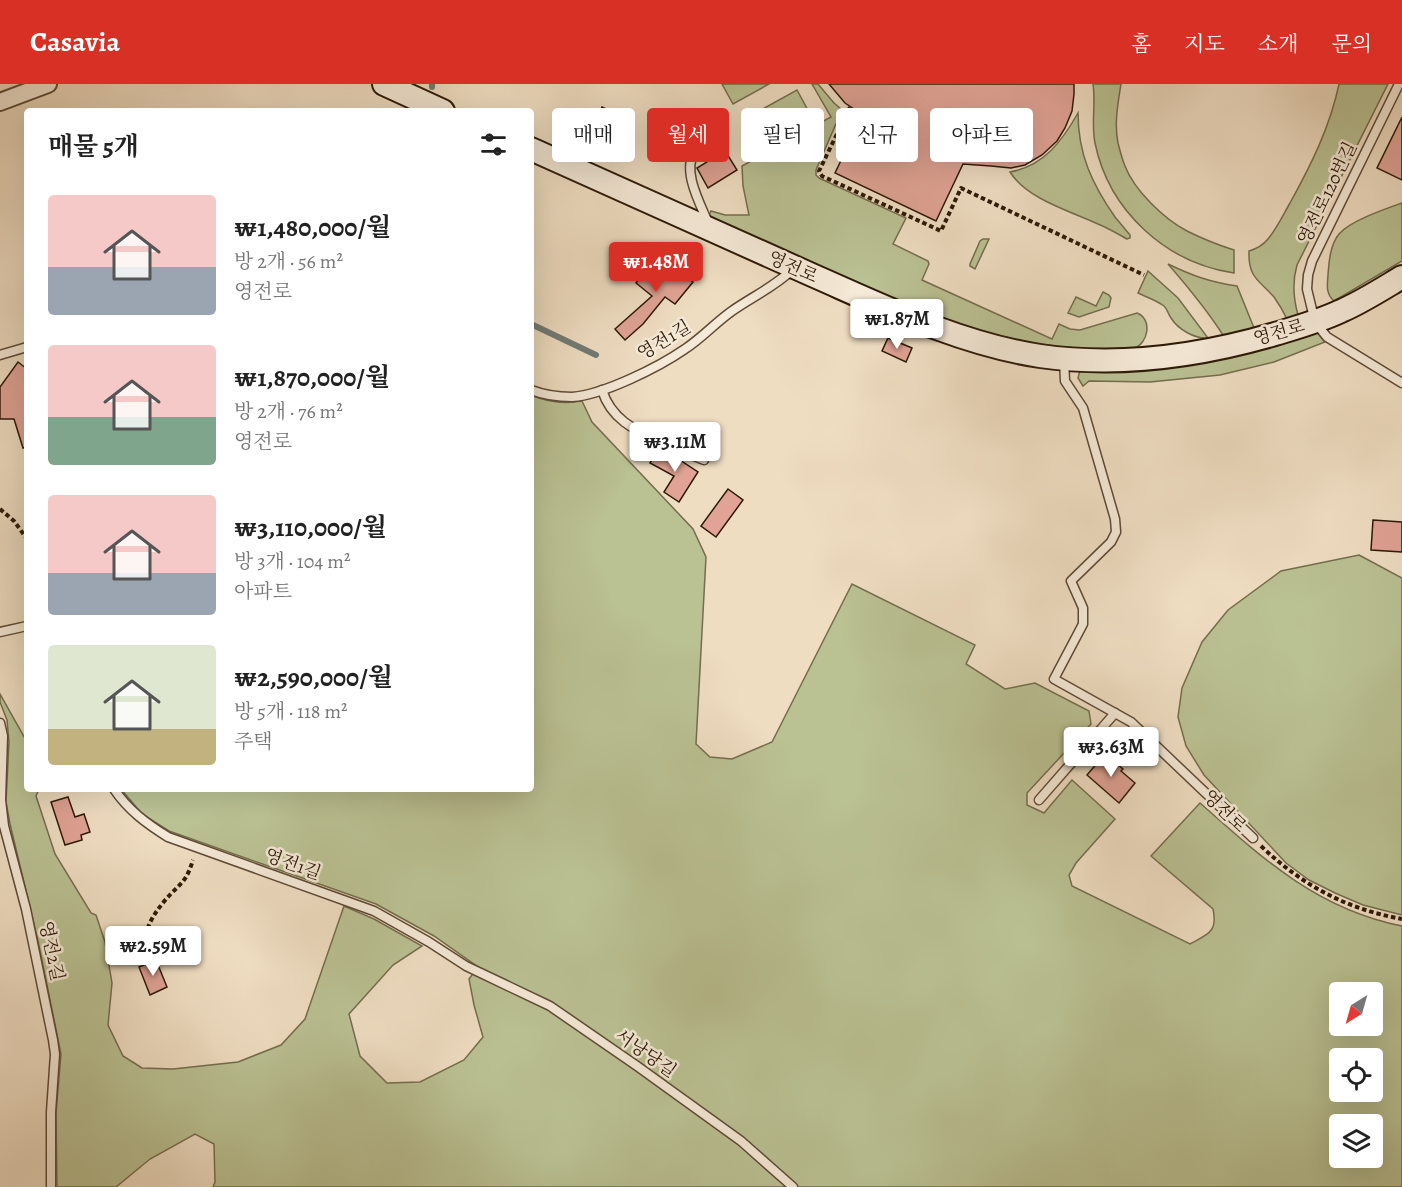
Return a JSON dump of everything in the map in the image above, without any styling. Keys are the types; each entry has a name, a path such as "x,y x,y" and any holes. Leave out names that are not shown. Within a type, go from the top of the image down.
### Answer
{"street":[{"path":"0,102 48,84"},
{"path":"384,84 436,108"},
{"name":"영전로","path":"534,150 920,321 962,336 1038,356 1090,360 1134,359 1208,350 1250,341 1315,322 1350,307 1402,277"}],"lane":[{"name":"영전로120번길","path":"1315,322 1307,289 1312,261 1399,84"},
{"path":"691,162 692,181 711,230"},
{"name":"영전1길","path":"534,391 573,397 602,390 645,371 686,349 729,313 770,288 795,267"},
{"name":"영전로","path":"1315,322 1327,337 1402,383"},
{"path":"0,355 24,348"},
{"name":"영전로","path":"1064,359 1065,381 1083,408 1115,519 1116,532 1111,542 1071,580 1083,608 1083,624 1054,679 1131,722 1144,732 1253,838"},
{"path":"602,390 612,409 629,427 704,460"},
{"path":"0,632 24,627"},
{"path":"1039,800 1115,713"},
{"name":"영전2길","path":"0,723 3,736 1,800 4,826 26,909 55,1054 51,1112 51,1187"},
{"name":"영전1길","path":"117,792 134,812 150,826 168,837 374,911 429,942 465,966"},
{"name":"서낭당길","path":"465,966 550,1006 741,1142 793,1187"}],"path":[{"path":"850,107 819,171 822,176 941,231 962,188 1144,275"},
{"path":"0,509 14,520 24,535"},
{"path":"1253,838 1281,865 1305,882 1341,901 1382,915 1402,919"},
{"path":"146,958 144,936 148,925 186,877 199,848"}],"green space":[{"path":"722,84 769,84 733,104"},
{"path":"812,84 818,84 840,108 836,108 836,124 824,152 824,121 831,117"},
{"path":"1093,84 1121,84 1117,136 1124,163 1135,185 1151,203 1178,226 1234,250 1234,273 1186,258 1144,230 1127,211 1113,191 1102,168 1095,143"},
{"path":"1339,84 1388,84 1297,265 1294,290 1298,315 1287,319 1274,297 1253,273 1250,267 1249,251 1268,239 1298,189 1325,131"},
{"path":"797,90 807,108 765,108"},
{"path":"1078,113 1081,142 1088,168 1107,205 1130,238 1127,239 1038,197 1027,190 1010,172 1033,164 1051,151"},
{"path":"749,162 819,162 816,170 819,178 906,218 893,244 928,261 929,264 922,280 1052,339 1059,324 1080,330 1137,313 1142,316 1147,326 1143,342 1139,346 1128,349 1075,348 1040,344 972,328 907,305 708,218 711,211 725,215 749,215 743,186 742,166"},
{"path":"1402,203 1402,261 1334,301 1328,293 1327,286 1332,248 1336,238 1344,229 1359,220"},
{"path":"983,239 989,239 975,269 970,264"},
{"path":"1168,264 1202,278 1237,286 1254,328 1223,335"},
{"path":"1148,271 1178,298 1208,338 1197,337 1182,329 1174,322 1164,306 1138,293"},
{"path":"1103,292 1111,298 1109,307 1079,317 1068,313 1076,297 1096,306"},
{"path":"1316,331 1325,342 1274,362 1220,375 1150,382 1089,381 1083,386 1078,378 1080,370"},
{"path":"534,396 556,402 582,401 592,422 693,529 706,557 696,744 710,757 732,759 772,742 852,584 975,645 966,664 1005,689 1035,683 1089,711 1091,724 1027,793 1027,805 1044,813 1072,780 1115,819 1076,863 1069,875 1072,886 1190,944 1207,935 1213,928 1213,909 1151,856 1200,803 1292,879 1343,907 1371,918 1402,926 1402,1187 213,1187 215,1182 214,1144 195,1134 150,1159 116,1187 57,1187 56,1113 61,1054 6,802 9,742 7,720 0,702 0,694 24,737 24,792 38,792 36,796 55,854 91,913 96,915 105,942 112,983 108,1025 123,1056 142,1068 173,1069 238,1062 281,1045 305,1019 344,906 374,919 422,946 393,965 349,1014 360,1056 387,1083 420,1082 464,1060 483,1037 469,979 478,967 434,936 376,904 169,831 142,814 124,792 534,792"},
{"path":"1359,555 1402,578 1402,915 1363,905 1335,893 1309,880 1286,863 1204,775 1186,746 1178,717 1182,688 1202,642 1228,610 1281,571"}],"building":[{"path":"829,84 1074,84 1072,111 1065,128 1057,141 1033,160 1033,108 930,108 930,162 1030,162 1011,168 963,164 936,221 835,173 840,162 918,162 918,108 852,108 845,103"},
{"path":"1402,117 1402,180 1377,168"},
{"path":"729,157 737,170 708,188 697,168 707,162 729,162"},
{"path":"659,255 693,282 675,304 665,297 643,324 625,340 615,329 652,296 636,283"},
{"path":"888,338 912,348 906,362 882,351"},
{"path":"18,362 24,367 24,448 14,419 0,419 0,387"},
{"path":"659,447 681,457 680,460 698,472 679,502 664,492 674,476 650,463"},
{"path":"728,489 743,500 716,537 701,526"},
{"path":"1373,520 1402,522 1402,552 1371,550"},
{"path":"1105,754 1135,783 1119,803 1087,775"},
{"path":"68,797 75,817 84,814 90,832 81,835 82,840 65,845 51,802"},
{"path":"156,960 167,987 150,995 139,967"}],"waterway":[{"path":"534,325 596,355"}]}
